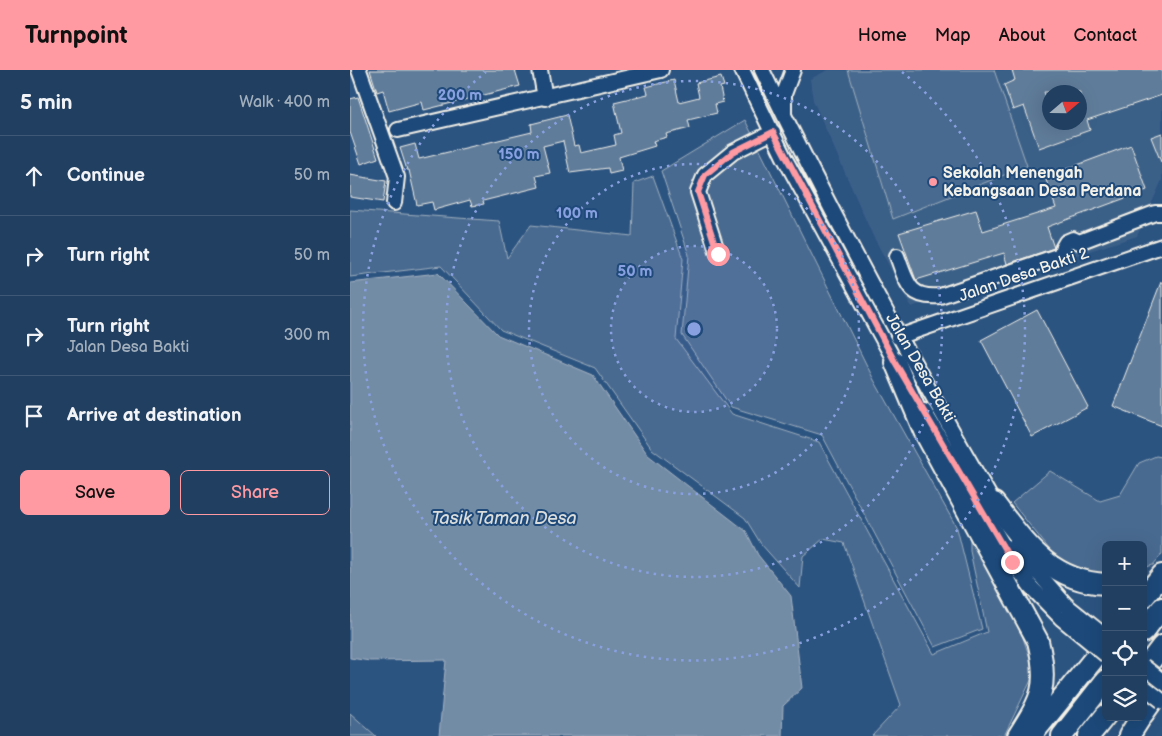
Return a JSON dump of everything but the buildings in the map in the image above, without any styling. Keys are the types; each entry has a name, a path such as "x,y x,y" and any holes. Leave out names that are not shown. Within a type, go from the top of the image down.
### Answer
{"highway":[{"path":"895,362 924,431 1038,641 1044,678 1040,698 1018,736"},
{"path":"994,503 1029,548 1044,562 1058,571 1088,583 1102,584"},
{"path":"1147,576 1162,568"},
{"path":"1147,593 1162,576"},
{"path":"1144,631 1162,608"},
{"path":"1147,661 1162,642"},
{"path":"1147,666 1162,646"},
{"path":"1031,736 1102,649"},
{"path":"1062,736 1102,685"},
{"path":"1147,709 1162,687"},
{"path":"1089,736 1102,721"},
{"path":"1095,736 1104,721"},
{"path":"1128,736 1138,721"}],"street":[{"path":"359,70 397,177 394,203"},
{"path":"540,70 545,98"},
{"path":"398,130 661,70"},
{"path":"784,120 784,94 793,70"},
{"path":"745,74 764,71"},
{"name":"Jalan Desa Bakti","path":"764,71 784,120 898,337 1030,564 1066,605 1102,633"},
{"name":"Jalan Desa Bakti","path":"745,74 773,132 895,362 1012,562 1031,587 1061,618 1102,652"},
{"path":"718,254 698,192 705,175 733,152 773,132"},
{"path":"897,256 910,287 924,297 940,296 1062,254 1062,249 1066,242 1073,239 1080,242 1155,213 1162,213"},
{"name":"Jalan Desa Bakti 2","path":"898,337 1162,245"},
{"path":"1147,669 1162,681"},
{"path":"1147,689 1162,701"}],"shaded area":[{"path":"828,70 1162,70 1162,180 1137,236 911,307 872,234 813,100 810,79"},
{"path":"848,70 994,70 1027,166 893,219"},
{"path":"745,120 874,380 957,528 982,629 935,647 822,435 731,407 682,335 689,255 661,171"},
{"path":"653,176 683,259 676,339 732,414 819,442 934,654 987,632 970,551 970,530 1017,621 1035,672 1004,736 872,736 901,705 844,543 823,539 803,556 800,588 761,544 745,518 652,449 595,368 501,330 441,266 350,277 350,210 499,221 507,258 531,225 632,236 634,183"},
{"path":"1156,456 1162,457 1162,554 1153,565 1147,567 1147,541 1102,541 1102,575 1087,573 1058,560 1012,503 1050,471 1100,501 1120,495 1139,463"},
{"path":"350,713 376,736 350,736"}],"water":[{"name":"Tasik Taman Desa","path":"438,273 498,335 593,375 648,455 746,531 758,555 791,596 802,688 783,706 782,736 439,736 446,660 370,661 350,658 350,283"}],"place":[{"name":"Sekolah Menengah Kebangsaan Desa Perdana","path":"933,182"}],"route":[{"path":"718,254 698,192 705,175 733,152 773,132 784,157 895,362 1012,562"}]}
